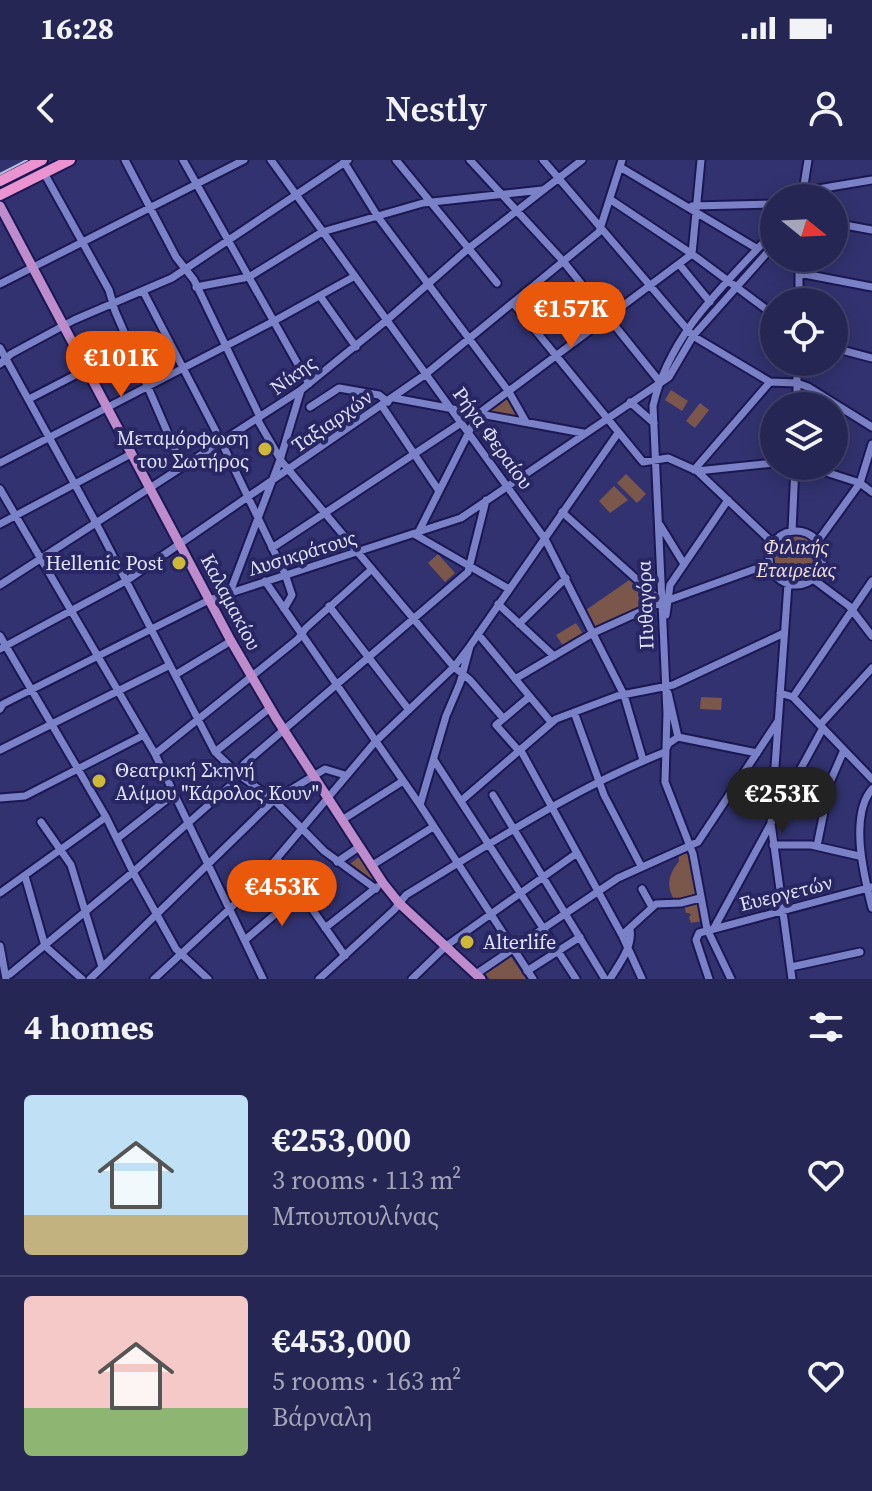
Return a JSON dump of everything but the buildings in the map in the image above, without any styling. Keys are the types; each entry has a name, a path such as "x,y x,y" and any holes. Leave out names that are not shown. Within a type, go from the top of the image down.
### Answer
{"highway":[{"path":"0,180 42,160"},
{"path":"0,195 70,160"}],"main road":[{"name":"Καλαμακίου","path":"0,206 231,641 371,866 379,886 479,977"}],"street":[{"path":"0,180 34,160"},
{"path":"125,160 196,287 280,460 413,620 463,674 520,750 599,891 642,979"},
{"path":"183,160 309,384"},
{"path":"0,284 244,160"},
{"name":"Ρήγα Φεραίου","path":"271,160 545,539 624,695 643,760"},
{"path":"396,160 497,283"},
{"path":"470,160 563,261 660,382"},
{"path":"543,160 693,336 770,382 797,383 808,387 872,427"},
{"name":"Νίκης","path":"0,585 301,390 356,347 469,248 582,160"},
{"path":"509,589 416,532 478,414 692,254 701,160"},
{"path":"805,184 808,160"},
{"path":"0,364 63,325 185,270 346,161 378,217 509,392 526,422"},
{"path":"601,229 621,163 756,248"},
{"path":"44,173 109,290 182,466"},
{"path":"848,184 872,180"},
{"path":"196,287 249,277 322,232 430,201 542,190"},
{"path":"611,200 760,304"},
{"path":"697,210 760,205"},
{"path":"848,226 872,230"},
{"name":"Ταξιαρχών","path":"3,648 126,581 388,402 601,229"},
{"path":"660,382 687,329 760,244"},
{"path":"660,382 669,377 693,336 760,261"},
{"path":"679,264 710,302"},
{"path":"799,288 799,273 872,287"},
{"path":"0,463 148,388 355,276"},
{"path":"143,291 221,441 285,574 292,595 284,609"},
{"path":"320,296 356,347"},
{"path":"513,303 643,462 668,458 696,471 773,543"},
{"path":"0,348 96,523 215,752 238,774 274,800 337,862 379,886 325,928"},
{"path":"848,352 872,358"},
{"path":"29,399 87,369"},
{"path":"797,376 797,392"},
{"name":"Λυσικράτους","path":"1,706 209,600 451,522 660,382"},
{"name":"Πυθαγόρα","path":"660,382 653,406 665,601 665,782 690,846 700,898 711,928 699,933 696,940 709,979"},
{"path":"696,471 770,382"},
{"path":"310,407 339,388 379,395 388,402 414,454 439,491"},
{"path":"230,592 273,481 301,390"},
{"path":"388,402 452,409 583,433"},
{"path":"630,402 654,423"},
{"path":"272,548 461,423"},
{"path":"154,979 230,908 277,859 375,742 454,667 618,433"},
{"path":"818,541 860,483 872,444"},
{"path":"0,524 131,454"},
{"path":"696,471 760,464"},
{"path":"848,479 872,492"},
{"path":"792,531 794,480"},
{"path":"0,489 155,754 263,979"},
{"path":"0,946 7,975 133,872 231,785 244,764 468,572 486,500"},
{"path":"665,601 670,585 728,500"},
{"path":"562,512 665,601"},
{"name":"Πυθαγόρα","path":"658,522 684,564"},
{"path":"792,531 807,533 818,541 823,563 813,579 801,585 788,584 774,575 769,554 778,537 792,531"},
{"path":"515,679 593,633 680,595 769,564"},
{"path":"155,754 251,676 372,569"},
{"path":"519,624 566,578"},
{"path":"813,579 852,610 872,636"},
{"path":"265,581 420,805 533,979"},
{"path":"793,697 872,581"},
{"path":"788,584 771,823 792,979"},
{"name":"Πυθαγόρα","path":"670,585 680,595"},
{"path":"498,604 554,656"},
{"path":"329,606 409,710"},
{"path":"461,801 551,722 624,695 666,687 687,679 784,633"},
{"path":"478,634 551,722"},
{"path":"0,636 3,648 33,689 180,954 207,978"},
{"path":"175,675 231,641"},
{"path":"420,805 470,646"},
{"path":"0,750 170,665"},
{"path":"731,979 711,928 821,727 872,668"},
{"name":"Πυθαγόρα","path":"666,687 678,737"},
{"path":"780,693 793,697 872,779"},
{"path":"500,722 529,697"},
{"path":"215,752 270,708"},
{"path":"574,712 599,783 641,866"},
{"path":"479,977 512,949 599,891 641,866 702,838 778,721"},
{"path":"0,798 25,796 144,735"},
{"path":"319,979 406,895 552,807 643,760 665,752 668,744 678,737 757,753"},
{"path":"817,846 830,782 844,750"},
{"path":"434,760 576,979"},
{"path":"90,979 274,800 329,769 345,775"},
{"path":"342,820 403,781"},
{"path":"872,789 865,800 859,856 870,888 872,908"},
{"path":"118,838 174,794"},
{"path":"493,795 607,979 627,949 630,929"},
{"path":"0,893 106,817"},
{"path":"41,822 73,870 102,967"},
{"path":"371,866 433,827"},
{"path":"773,845 817,846 859,856"},
{"path":"337,862 359,847"},
{"path":"412,979 446,946 489,913 577,853"},
{"path":"277,859 345,956"},
{"path":"25,876 45,946 82,979"},
{"name":"Ευεργετών","path":"711,928 870,888"},
{"path":"642,889 652,907"},
{"path":"245,940 300,893"},
{"path":"622,935 652,907 700,898"},
{"path":"527,971 580,937"},
{"path":"791,967 860,952"}],"green space":[{"path":"671,390 688,401 682,411 665,400"},
{"path":"508,397 518,412 516,416 486,412"},
{"path":"700,403 709,410 695,428 686,421"},
{"path":"626,474 646,494 637,503 617,483"},
{"path":"614,486 628,500 610,513 599,501"},
{"name":"Φιλικής Εταιρείας","path":"796,535 812,542 819,558 812,574 796,581 780,574 773,558 780,542"},
{"path":"438,554 455,573 445,582 428,563"},
{"path":"632,578 654,602 594,629 586,610"},
{"path":"576,623 583,634 563,646 556,635"},
{"path":"701,697 722,698 721,710 700,709"},
{"path":"687,850 698,896 675,901 670,880 679,861 678,854"},
{"path":"360,856 375,879 371,881 349,865"},
{"path":"698,900 702,921 691,923 691,915 686,913 684,904"},
{"path":"510,955 526,979 490,979 485,974"}],"tram line":[{"path":"0,174 27,160"}],"place":[{"name":"Μεταμόρφωση του Σωτήρος","path":"265,449"},
{"name":"Hellenic Post","path":"179,563"},
{"name":"Θεατρική Σκηνή Αλίμου \"Κάρολος Κουν\"","path":"99,781"},
{"name":"Alterlife","path":"467,942"}]}
